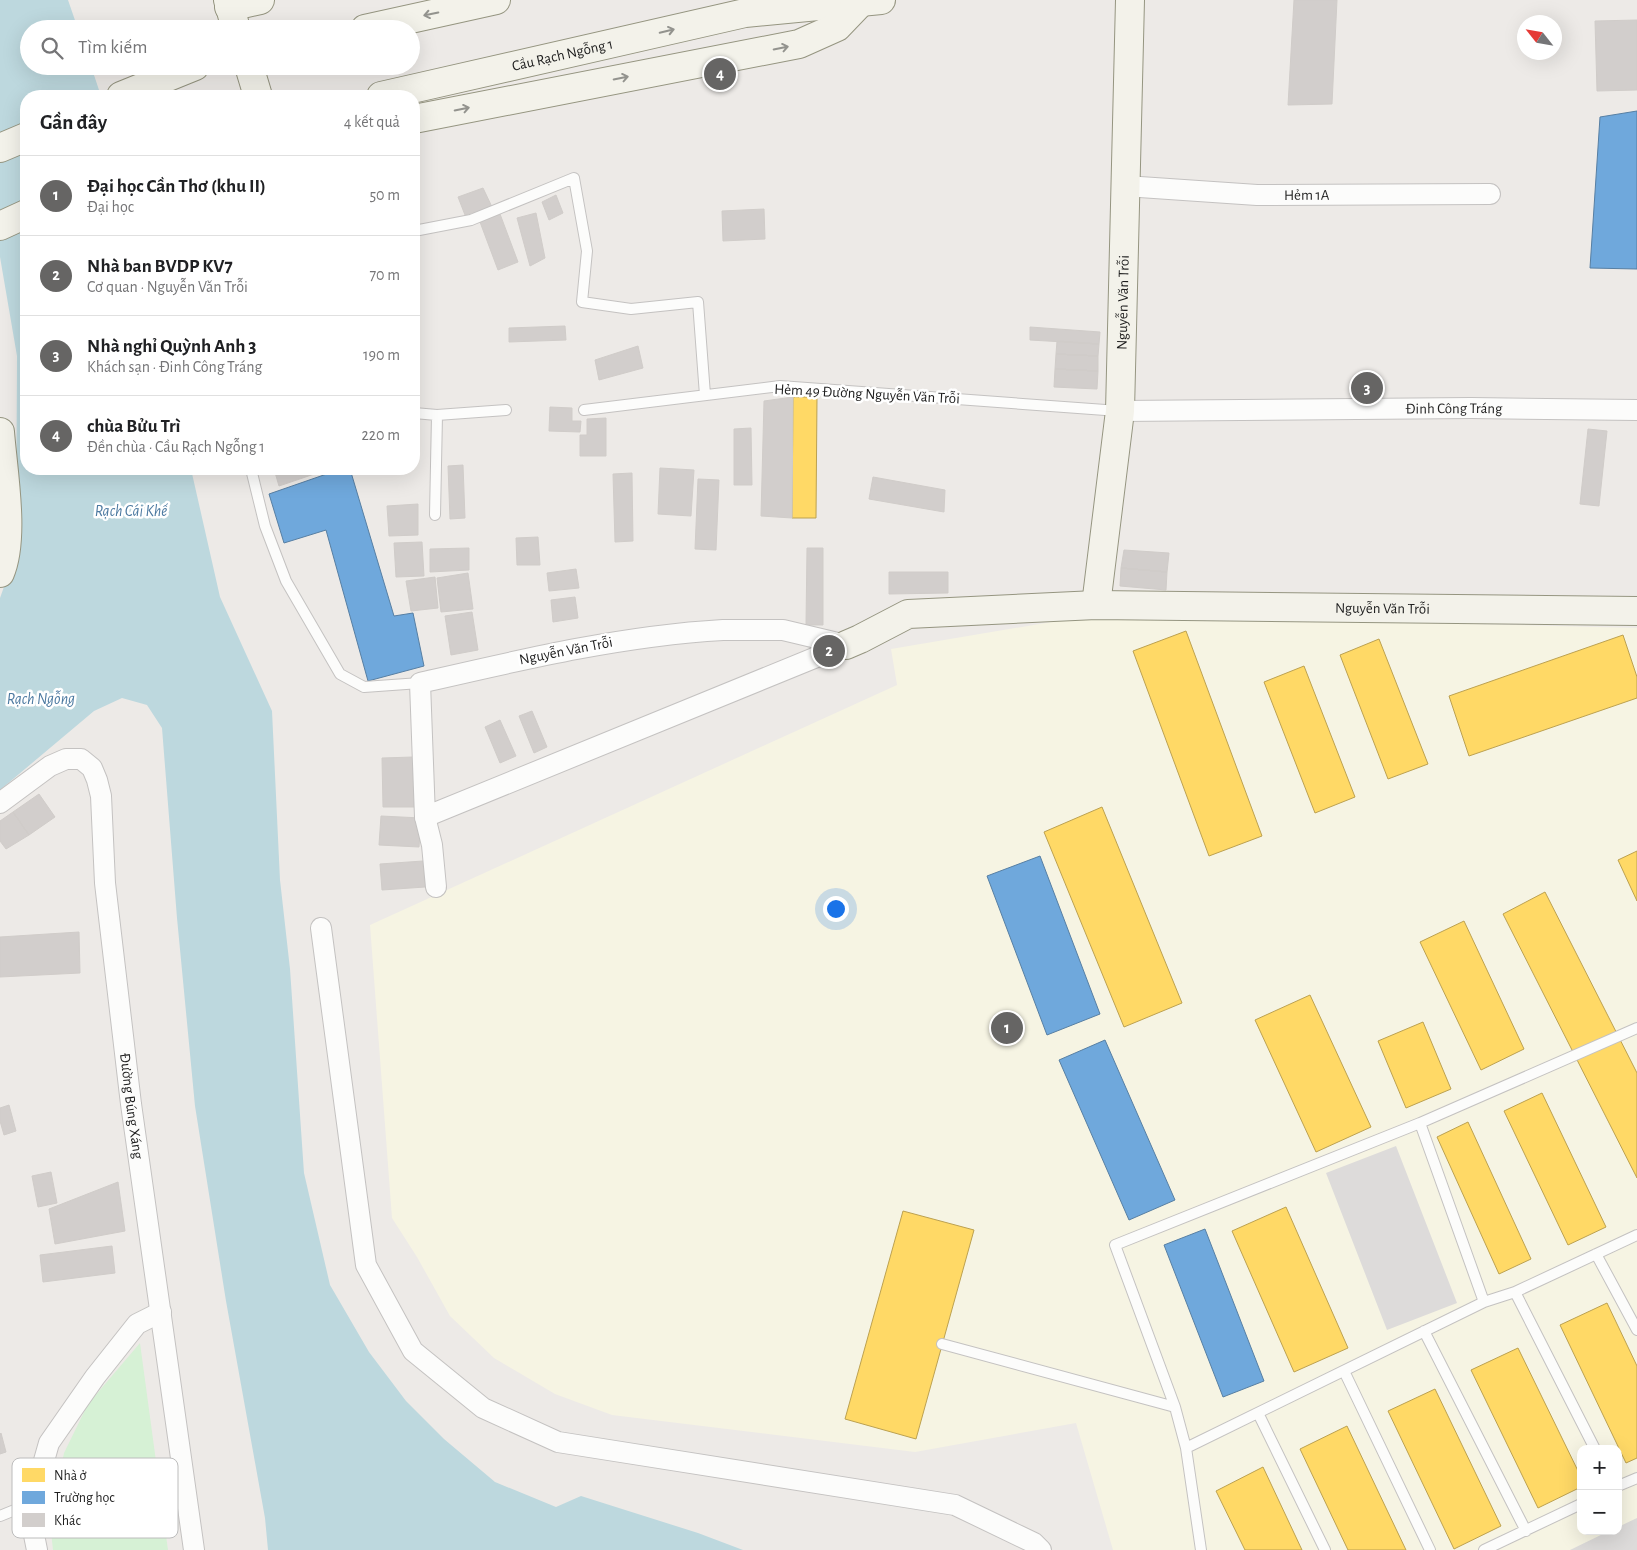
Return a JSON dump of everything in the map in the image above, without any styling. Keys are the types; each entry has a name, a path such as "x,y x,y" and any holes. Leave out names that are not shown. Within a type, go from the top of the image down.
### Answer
{"street":[{"path":"231,12 260,0"},
{"path":"406,20 496,0"},
{"name":"Nguyễn Văn Trỗi","path":"1096,605 1120,411 1130,0"},
{"path":"420,118 799,44 837,27 871,1"},
{"name":"Cầu Rạch Ngỗng 1","path":"407,90 745,13 871,1"},
{"path":"136,90 173,75"},
{"path":"251,75 256,90"},
{"path":"0,148 20,140"},
{"name":"Hẻm 1A","path":"1125,186 1257,195 1490,194"},
{"path":"0,226 20,217"},
{"name":"Đinh Công Tráng","path":"1120,411 1470,408 1637,410"},
{"path":"0,432 7,524 5,560 0,573"},
{"name":"Nguyễn Văn Trỗi","path":"425,818 846,646 908,614 1096,605 1637,611"},
{"name":"Nguyễn Văn Trỗi","path":"420,683 548,654 678,632 782,630 846,646"},
{"path":"420,683 425,818 432,845 436,887"},
{"name":"Đường Búng Xáng","path":"0,803 50,766 66,759 81,759 92,768 97,780 101,796 104,883 131,1104 162,1312 194,1550"},
{"path":"321,928 366,1265 413,1352 483,1408 558,1442 955,1505 1034,1543 1041,1550"},
{"path":"46,1458 50,1443 95,1377 137,1324 162,1312"}],"lane":[{"path":"420,230 471,220 574,178 587,251 582,302 631,309 698,302 705,395"},
{"name":"Hẻm 49 Đường Nguyễn Văn Trỗi","path":"584,410 780,386 1120,411"},
{"path":"420,414 437,415 506,410"},
{"path":"435,515 437,415"},
{"path":"252,475 265,526 286,582 340,674 364,687 420,683"},
{"path":"1201,1550 1186,1448 1175,1407 1115,1245 1420,1123 1637,1028"},
{"path":"1420,1123 1484,1302"},
{"path":"1186,1448 1484,1302 1516,1292 1637,1235"},
{"path":"1596,1254 1637,1330"},
{"path":"1516,1292 1593,1445"},
{"path":"1424,1331 1526,1531"},
{"path":"942,1344 1175,1407"},
{"path":"1344,1371 1430,1550"},
{"path":"1258,1413 1325,1550"},
{"path":"1622,1484 1637,1478"},
{"path":"1484,1550 1577,1506"},
{"path":"0,1516 12,1511"}],"shaded area":[{"path":"1131,616 1637,628 1637,1550 1113,1550 1076,1423 915,1452 612,1415 555,1394 494,1358 450,1316 417,1257 392,1218 370,925 897,685 891,649 1069,619"},
{"path":"1396,1146 1457,1303 1387,1330 1326,1173"},
{"path":"1637,1518 1637,1550 1570,1550 1601,1535 1622,1535 1622,1525"}],"green space":[{"path":"140,1343 156,1458 63,1458 88,1404"},
{"path":"52,1538 166,1538 168,1550 53,1550"}],"water":[{"path":"0,0 68,0 75,20 20,20 20,75 94,75 99,90 20,90 20,475 192,475 220,597 272,711 280,880 290,969 304,1173 330,1285 369,1352 406,1401 444,1439 495,1482 556,1507 581,1496 698,1533 743,1550 268,1550 265,1518 226,1301 195,1106 177,918 162,728 147,705 122,698 94,711 0,790 0,598 16,553 17,356 0,257"}],"building: Nhà ở":[{"path":"793,397 817,397 816,518 792,518"},
{"path":"1186,631 1262,836 1209,856 1133,651"},
{"path":"1623,635 1637,677 1637,698 1469,756 1449,696"},
{"path":"1379,639 1428,764 1388,779 1340,655"},
{"path":"1304,666 1355,797 1315,813 1264,682"},
{"path":"1102,807 1182,1003 1124,1027 1044,832"},
{"path":"1637,851 1637,901 1618,860"},
{"path":"1545,892 1637,1073 1637,1178 1503,914"},
{"path":"1464,921 1524,1049 1481,1070 1420,942"},
{"path":"1310,995 1371,1127 1316,1152 1255,1020"},
{"path":"1423,1022 1451,1089 1406,1108 1378,1041"},
{"path":"1542,1093 1606,1227 1568,1245 1504,1111"},
{"path":"1468,1122 1531,1259 1499,1274 1437,1137"},
{"path":"1286,1207 1348,1348 1294,1372 1232,1231"},
{"path":"903,1211 974,1230 916,1439 845,1419"},
{"path":"1607,1303 1637,1366 1637,1458 1626,1463 1622,1455 1622,1445 1617,1445 1560,1325"},
{"path":"1518,1348 1577,1469 1577,1489 1538,1508 1471,1370"},
{"path":"1435,1389 1501,1526 1454,1549 1388,1411"},
{"path":"1347,1426 1406,1550 1348,1550 1300,1449"},
{"path":"1263,1467 1302,1550 1245,1550 1216,1491"}],"building: Trường học":[{"path":"1637,111 1637,269 1590,268 1600,117"},
{"path":"324,475 352,475 394,616 413,613 424,666 368,681 326,530 284,543 269,494"},
{"path":"1040,856 1100,1014 1047,1035 987,876"},
{"path":"1105,1040 1175,1200 1129,1220 1059,1060"},
{"path":"1205,1229 1264,1381 1223,1397 1164,1245"}],"building: Khác":[{"path":"1294,0 1337,0 1332,104 1288,105"},
{"path":"1637,20 1637,90 1597,91 1595,21"},
{"path":"483,188 492,207 465,215 458,197"},
{"path":"556,195 563,213 549,220 542,202"},
{"path":"764,209 765,239 723,241 722,211"},
{"path":"536,213 545,258 530,266 517,218"},
{"path":"500,214 518,262 498,270 480,222"},
{"path":"565,326 566,340 509,342 509,328"},
{"path":"1030,327 1100,332 1099,344 1030,340"},
{"path":"1057,341 1099,344 1098,356 1056,354"},
{"path":"638,346 643,368 599,380 595,360"},
{"path":"1056,354 1098,356 1098,371 1055,369"},
{"path":"1055,369 1098,371 1097,389 1054,387"},
{"path":"793,397 792,518 761,516 764,401"},
{"path":"550,407 572,408 572,421 581,421 580,432 549,431"},
{"path":"606,418 606,456 580,456 580,435 587,435 587,419"},
{"path":"751,428 752,485 734,485 734,429"},
{"path":"1588,429 1607,431 1599,506 1580,504"},
{"path":"463,465 465,518 450,519 448,466"},
{"path":"660,468 694,470 691,516 658,514"},
{"path":"632,473 633,541 615,542 613,474"},
{"path":"276,475 311,475 279,486"},
{"path":"873,477 945,490 944,512 869,499"},
{"path":"698,479 719,480 716,550 695,549"},
{"path":"418,504 418,535 389,536 387,506"},
{"path":"538,537 540,565 517,565 516,538"},
{"path":"422,542 424,576 396,577 394,543"},
{"path":"469,548 469,570 430,572 430,549"},
{"path":"807,548 823,548 823,625 806,625"},
{"path":"1124,550 1169,553 1167,572 1121,568"},
{"path":"1121,568 1167,572 1166,590 1120,586"},
{"path":"576,569 579,588 549,591 547,573"},
{"path":"889,572 948,572 948,593 889,594"},
{"path":"468,573 473,609 441,612 437,578"},
{"path":"435,577 438,608 411,611 406,581"},
{"path":"575,597 578,618 553,622 551,600"},
{"path":"472,612 478,650 451,655 445,616"},
{"path":"532,711 547,747 534,753 519,716"},
{"path":"500,720 516,756 500,763 485,727"},
{"path":"413,757 414,807 383,807 382,758"},
{"path":"39,794 55,817 29,835 13,812"},
{"path":"13,812 29,835 6,849 0,841 0,821"},
{"path":"381,816 421,818 419,847 379,845"},
{"path":"423,861 425,887 382,890 380,864"},
{"path":"79,932 80,973 0,977 0,937"},
{"path":"9,1105 16,1131 4,1135 0,1121 0,1108"},
{"path":"51,1172 57,1203 38,1207 32,1176"},
{"path":"118,1182 125,1231 55,1244 49,1209"},
{"path":"112,1246 115,1273 43,1282 40,1255"},
{"path":"0,1434 6,1452 0,1454"}],"place":[{"name":"chùa Bửu Trì","path":"720,74"},
{"name":"Nhà nghỉ Quỳnh Anh 3","path":"1367,388"},
{"name":"Nhà ban BVDP KV7","path":"829,651"},
{"name":"Đại học Cần Thơ (khu II)","path":"1007,1028"}],"water label":[{"name":"Rạch Cái Khế","path":"131,511"},
{"name":"Rạch Ngỗng","path":"41,699"}]}
